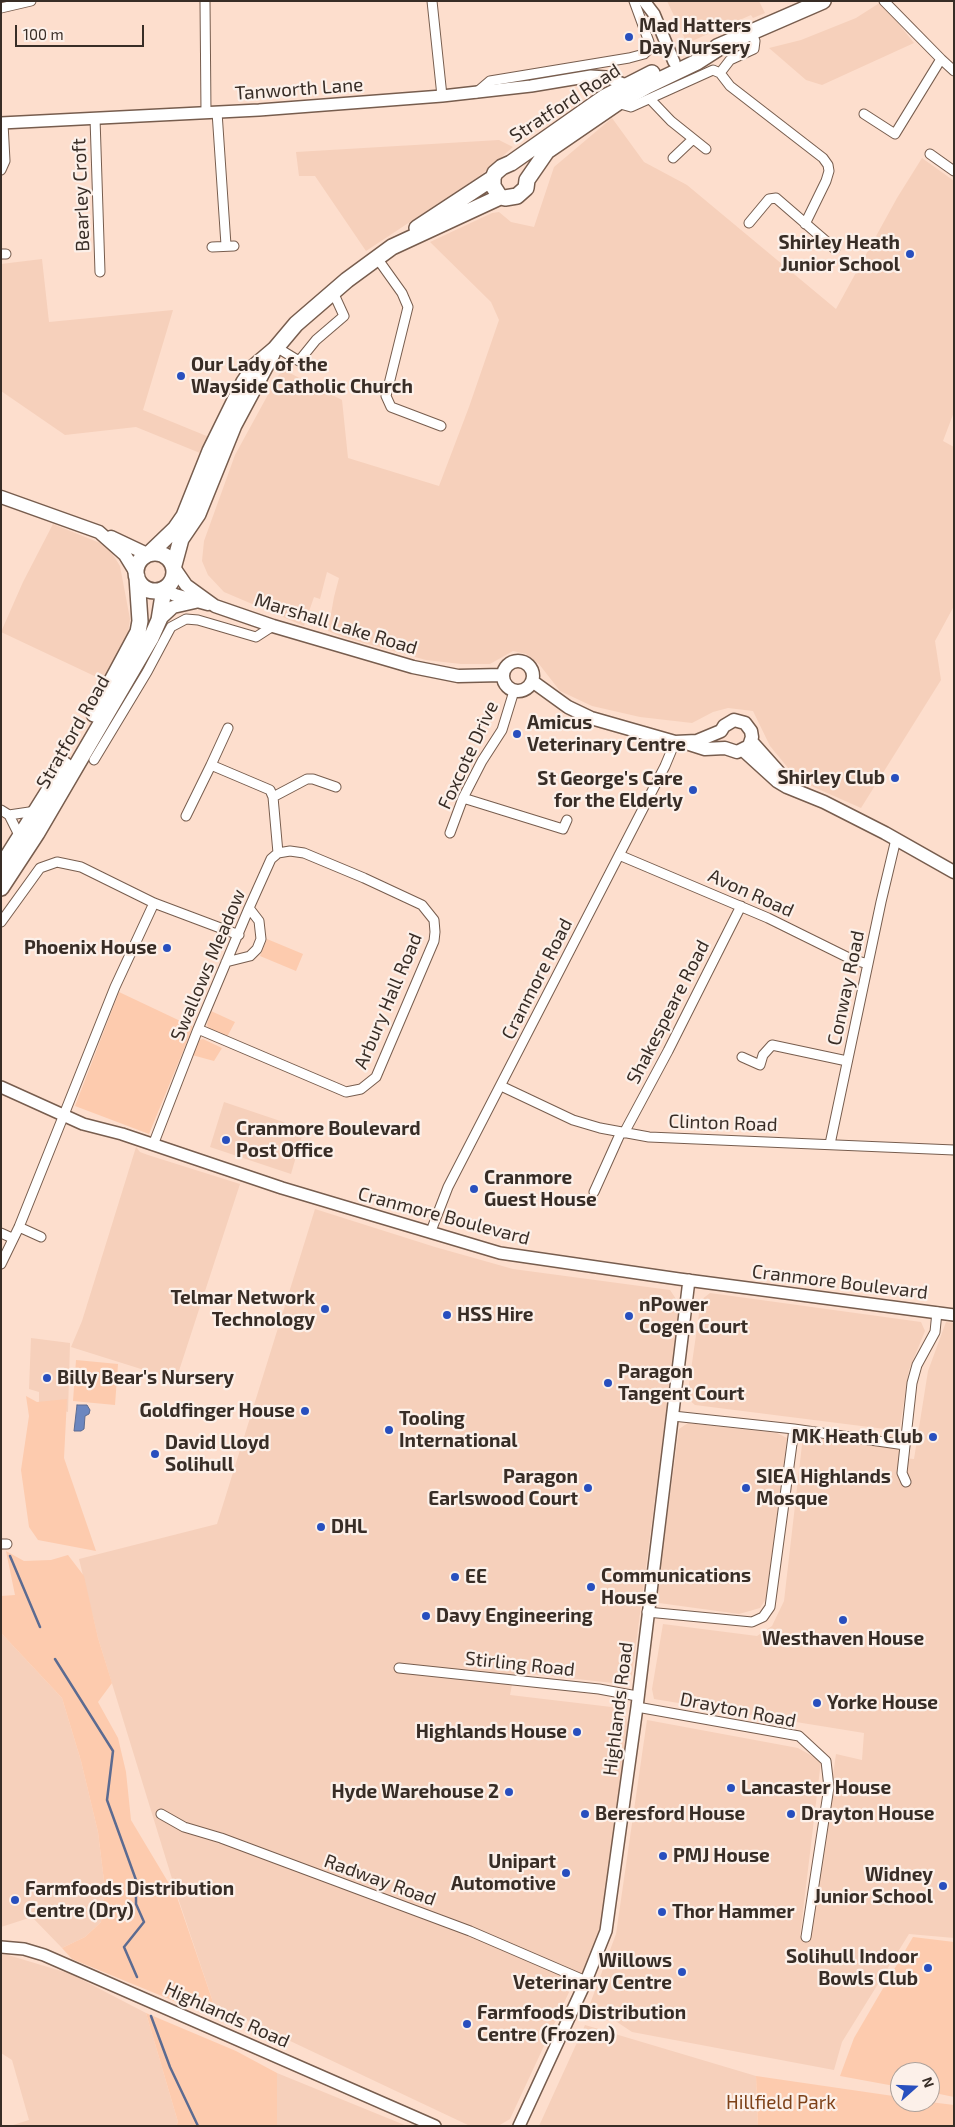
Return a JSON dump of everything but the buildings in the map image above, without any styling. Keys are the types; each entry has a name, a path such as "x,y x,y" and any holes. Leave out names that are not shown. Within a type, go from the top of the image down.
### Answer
{"highway":[{"name":"Stratford Road","path":"392,247 500,197 517,196 526,188 527,180 548,151 611,100 626,85 676,67 823,1"},
{"name":"Stratford Road","path":"1,867 78,745 138,632 140,621 136,575 138,562 175,529 184,516 210,451 233,402 255,366 275,348 296,324 333,292 425,222 493,178 495,173 502,167 611,100 647,86 676,67"},
{"name":"Stratford Road","path":"511,163 520,168 527,180"},
{"path":"493,178 494,186 500,197"},
{"name":"Stratford Road","path":"1,888 37,833 151,638 158,620 164,589 173,581 174,567 181,539 198,514 234,424 275,348"},
{"path":"148,553 156,552 167,556 174,567"},
{"path":"136,575 140,584 151,591 164,589"}],"main road":[{"path":"1,498 100,532 148,553"},
{"path":"100,532 125,555 136,575"},
{"name":"Marshall Lake Road","path":"174,567 186,584 215,606 273,626 414,667 458,676 502,675"},
{"path":"164,589 175,595 215,606"},
{"path":"158,620 174,607 198,601"},
{"path":"520,661 528,665 531,670 532,681 525,690 514,691 507,687 502,675 507,665 520,661"},
{"path":"532,681 568,707 591,718 704,749 725,748 737,752 748,746"},
{"path":"679,742 697,741 721,731 728,722 740,721 745,723 751,731 748,746"},
{"path":"721,731 720,740 725,748"},
{"path":"748,746 797,791 824,802 954,872"}],"street":[{"path":"1,8 31,1"},
{"path":"205,1 211,112 230,245 212,247"},
{"path":"432,1 442,96"},
{"path":"476,93 490,81 644,54 648,49 649,42 634,1"},
{"path":"644,1 654,14 676,67"},
{"path":"884,1 954,71"},
{"path":"720,73 730,60 754,49 755,41 752,33"},
{"path":"864,114 895,134 941,59"},
{"path":"597,76 608,89 611,100 631,108 713,70 720,73 730,86 823,158 828,164 826,181 806,224"},
{"name":"Tanworth Lane","path":"2,123 211,112 442,96 597,76 606,77 626,85"},
{"path":"650,99 670,121 706,149"},
{"name":"Bearley Croft","path":"95,118 100,272"},
{"path":"1,170 4,161 2,123"},
{"path":"673,158 692,140"},
{"path":"930,154 954,171"},
{"path":"749,223 769,199 776,198 834,249"},
{"path":"377,258 402,294 408,307 386,396 391,407 441,426"},
{"path":"275,348 299,361 316,340 344,316 333,292"},
{"path":"94,760 147,672 171,627 186,619 198,620 256,637 273,626"},
{"name":"Foxcote Drive","path":"450,833 463,798 482,761 502,730 514,691"},
{"path":"186,816 228,728"},
{"name":"Cranmore Road","path":"431,1231 448,1187 679,742"},
{"path":"211,765 270,790 273,797 278,853"},
{"path":"273,797 307,779 314,779 336,787"},
{"path":"463,798 563,829 567,820"},
{"path":"20,837 5,812 36,811"},
{"name":"Conway Road","path":"830,1144 846,1061 896,840"},
{"name":"Arbury Hall Road","path":"198,1029 346,1092 361,1089 376,1077 434,940 434,920 422,905 364,878 304,853 290,851 278,853"},
{"name":"Swallows Meadow","path":"153,1145 198,1029 239,936 249,908 271,860 278,853"},
{"name":"Avon Road","path":"619,855 768,918 851,959 868,964"},
{"path":"1,922 5,907 40,868 58,862 81,867 154,902 239,936"},
{"path":"1,1264 19,1227 115,987 154,902"},
{"name":"Shakespeare Road","path":"594,1192 740,906"},
{"path":"226,962 250,956 257,949 261,939 258,921 249,908"},
{"path":"742,1057 760,1065 763,1055 772,1045 846,1061"},
{"name":"Clinton Road","path":"501,1086 573,1120 623,1132 677,1139 726,1139 954,1150"},
{"name":"Cranmore Boulevard","path":"1,1087 63,1116 282,1188 431,1231 477,1247 524,1258 954,1314"},
{"path":"19,1227 41,1237"},
{"path":"1,1233 12,1238"},
{"name":"Highlands Road","path":"519,2126 606,1932 674,1416 689,1280"},
{"path":"906,1482 902,1473 915,1374 917,1365 934,1332 937,1312"},
{"path":"674,1416 794,1429 905,1445"},
{"path":"647,1612 752,1622 763,1617 770,1607 794,1429"},
{"name":"Stirling Road","path":"399,1668 598,1689 637,1702"},
{"name":"Drayton Road","path":"637,1702 800,1736 826,1761 829,1787 806,1937"},
{"name":"Radway Road","path":"161,1814 184,1827 222,1838 462,1928 586,1980"},
{"name":"Highlands Road","path":"1,1947 24,1949 67,1964 435,2126"}],"shaded area":[{"path":"667,1 759,1 765,13 753,18 751,15 692,41 686,41"},
{"path":"881,2 914,43 822,85 806,80 769,48 801,40 856,18"},
{"path":"612,118 644,162 687,185 836,309 897,198 922,158 954,181 954,412 943,441 954,447 954,606 935,641 941,680 861,808 798,780 770,746 753,711 728,708 713,712 692,723 640,717 592,706 560,691 539,664 526,654 513,651 490,664 461,664 426,660 342,637 328,631 339,578 327,572 320,599 314,597 304,626 224,592 208,575 202,561 204,541 235,455 282,369 342,400 348,458 439,486 499,320 491,302 430,242 492,213 499,212 511,222 534,227 554,167"},
{"path":"499,140 513,147 481,175 366,251 315,176 299,176 296,152"},
{"path":"42,259 49,322 173,310 143,410 209,437 200,453 136,427 65,435 1,391 1,264"},
{"path":"53,524 100,543 110,550 120,566 130,619 128,634 118,660 105,681 1,632 23,582"},
{"path":"224,1102 304,1129 291,1174 210,1147"},
{"path":"136,1147 140,1152 148,1155 240,1184 176,1380 71,1347 82,1321"},
{"path":"315,1209 435,1247 513,1269 670,1290 680,1305 632,1675 622,1684 532,1674 514,1674 510,1695 620,1708 628,1722 616,1823 600,1929 586,1966 570,1990 510,2119 498,2126 470,2126 214,2005 177,1895 98,1638 79,1559 217,1524"},
{"path":"710,1293 921,1322 925,1331 909,1370 900,1426 893,1430 695,1405 687,1398 701,1300"},
{"path":"946,1322 954,1323 954,1938 909,1934 842,2042 834,2070 632,2032 590,2004 616,1934 647,1720 798,1748 821,1761 800,1936 810,1937 836,1754 862,1760 864,1733 654,1699 652,1689 663,1624 757,1636 772,1626 784,1601 803,1436 903,1448 902,1458 914,1459 928,1371"},
{"path":"31,1338 70,1343 68,1412 39,1405 39,1392 29,1389"},
{"path":"688,1423 777,1433 787,1438 766,1599 760,1608 739,1614 659,1603 656,1599 679,1429"},
{"path":"1,1633 62,1698 81,1761 98,1832 105,1889 101,1922 85,1937 62,1948 32,1917 1,1927"},
{"path":"1,1955 8,1955 71,1974 146,2013 178,2122 176,2126 10,2126 29,2120 12,2060 1,2053"},
{"path":"585,2025 756,2076 758,2126 539,2126"},
{"path":"277,2073 407,2126 277,2126"}],"green space":[{"path":"267,939 303,954 296,971 260,956"},
{"path":"119,992 193,1027 149,1134 75,1106"},
{"path":"211,1011 235,1022 227,1037 208,1028 207,1024"},
{"path":"203,1039 222,1048 214,1061 192,1055 199,1040"},
{"path":"76,1360 118,1364 115,1405 73,1401"},
{"path":"26,1396 37,1402 67,1399 64,1458 96,1551 38,1540 29,1527 21,1470 29,1416"},
{"path":"6,1551 24,1561 51,1560 68,1555 84,1576 98,1638 112,1683 98,1702 118,1738 126,1772 131,1820 177,1897 214,2005 191,2008 72,1959 62,1948 85,1937 101,1922 105,1889 98,1832 81,1761 62,1698 1,1633 1,1596 15,1595"},
{"path":"913,1937 954,1942 954,2097 940,2094 940,2062 890,2062 890,2085 840,2076 854,2038"},
{"path":"146,2013 236,2051 277,2073 277,2126 176,2126 178,2122"},
{"name":"Hillfield Park","path":"756,2076 890,2096 890,2112 940,2112 940,2103 954,2105 954,2126 758,2126"}],"water":[{"path":"77,1405 87,1405 90,1410 89,1414 85,1416 84,1429 81,1431 74,1431"}],"waterway":[{"path":"10,1556 40,1627"},
{"path":"55,1659 113,1751 107,1800 136,1880 136,1904 144,1922 124,1947 137,1977"},
{"path":"151,2016 170,2067 198,2126"}],"place":[{"name":"Mad Hatters Day Nursery","path":"629,37"},
{"name":"Shirley Heath Junior School","path":"910,254"},
{"name":"Our Lady of the Wayside Catholic Church","path":"181,376"},
{"name":"Amicus Veterinary Centre","path":"517,734"},
{"name":"Shirley Club","path":"895,778"},
{"name":"St George's Care for the Elderly","path":"693,790"},
{"name":"Phoenix House","path":"167,948"},
{"name":"Cranmore Boulevard Post Office","path":"226,1140"},
{"name":"Cranmore Guest House","path":"474,1189"},
{"name":"Telmar Network Technology","path":"325,1309"},
{"name":"HSS Hire","path":"447,1315"},
{"name":"nPower Cogen Court","path":"629,1316"},
{"name":"Billy Bear's Nursery","path":"47,1378"},
{"name":"Paragon Tangent Court","path":"608,1383"},
{"name":"Goldfinger House","path":"305,1411"},
{"name":"Tooling International","path":"389,1430"},
{"name":"MK Heath Club","path":"933,1437"},
{"name":"David Lloyd Solihull","path":"155,1454"},
{"name":"Paragon Earlswood Court","path":"588,1488"},
{"name":"SIEA Highlands Mosque","path":"746,1488"},
{"name":"DHL","path":"321,1527"},
{"name":"EE","path":"455,1577"},
{"name":"Communications House","path":"591,1587"},
{"name":"Davy Engineering","path":"426,1616"},
{"name":"Westhaven House","path":"843,1620"},
{"name":"Yorke House","path":"817,1703"},
{"name":"Highlands House","path":"577,1732"},
{"name":"Lancaster House","path":"731,1788"},
{"name":"Hyde Warehouse 2","path":"509,1792"},
{"name":"Beresford House","path":"585,1814"},
{"name":"Drayton House","path":"791,1814"},
{"name":"PMJ House","path":"663,1856"},
{"name":"Unipart Automotive","path":"566,1873"},
{"name":"Widney Junior School","path":"943,1886"},
{"name":"Farmfoods Distribution Centre (Dry)","path":"15,1900"},
{"name":"Thor Hammer","path":"662,1912"},
{"name":"Solihull Indoor Bowls Club","path":"928,1968"},
{"name":"Willows Veterinary Centre","path":"682,1972"},
{"name":"Farmfoods Distribution Centre (Frozen)","path":"467,2024"}]}
